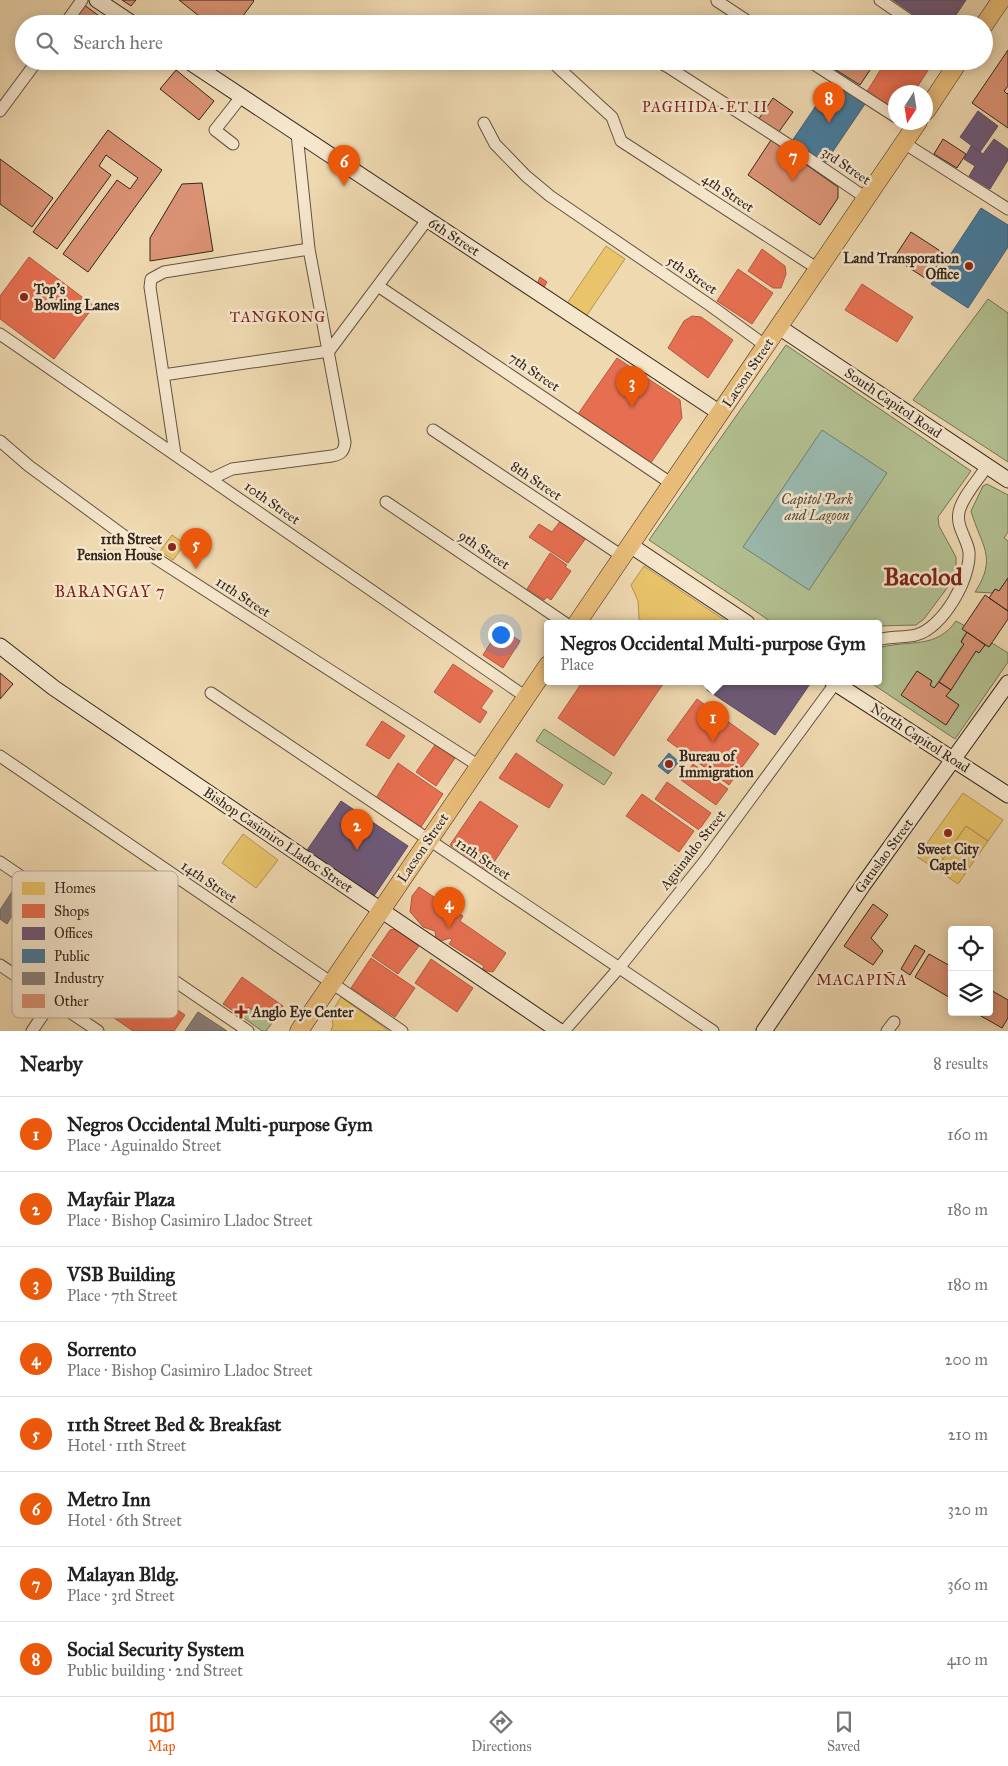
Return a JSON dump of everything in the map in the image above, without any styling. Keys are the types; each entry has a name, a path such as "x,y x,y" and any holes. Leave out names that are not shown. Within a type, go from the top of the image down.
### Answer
{"main road":[{"path":"991,15 1001,0"},
{"path":"933,100 953,70"},
{"name":"Lacson Street","path":"579,620 866,198 909,130"},
{"name":"Lacson Street","path":"299,1031 544,671"}],"street":[{"path":"71,15 82,0"},
{"path":"98,0 120,15"},
{"path":"880,0 902,15"},
{"path":"717,1 738,15"},
{"path":"0,111 4,96 29,70"},
{"name":"6th Street","path":"202,70 720,413"},
{"name":"4th Street","path":"561,70 612,117 621,141 818,269"},
{"name":"3rd Street","path":"673,70 786,143 866,198"},
{"path":"823,70 888,112"},
{"path":"232,144 215,130 242,97"},
{"name":"5th Street","path":"484,124 494,144 526,176 550,196 766,346"},
{"path":"911,130 1008,209"},
{"path":"211,479 232,469 332,456 340,454 344,450 345,442 309,249 297,134"},
{"path":"163,375 329,351 427,220"},
{"path":"175,454 150,286 151,279 164,272 309,249"},
{"name":"7th Street","path":"378,286 672,484"},
{"name":"South Capitol Road","path":"779,327 1008,480"},
{"name":"10th Street","path":"0,334 526,697"},
{"name":"8th Street","path":"433,430 626,551"},
{"name":"11th Street","path":"0,441 29,466 146,552 479,766"},
{"path":"882,639 924,632 939,618 956,595 968,572 969,561 969,550 958,522 959,512 962,503 987,466"},
{"name":"9th Street","path":"386,502 561,620"},
{"path":"626,551 742,620"},
{"name":"Bishop Casimiro Lladoc Street","path":"0,646 54,688 559,1031"},
{"name":"Gatuslao Street","path":"764,1031 863,885 1008,684"},
{"name":"Aguinaldo Street","path":"564,1031 619,968 704,862 832,685"},
{"name":"North Capitol Road","path":"841,685 953,761 1008,795"},
{"name":"12th Street","path":"211,694 713,1031"},
{"name":"14th Street","path":"0,756 167,871"},
{"path":"0,862 13,871"},
{"name":"14th Street","path":"178,879 402,1031"},
{"path":"0,965 12,973"},
{"path":"178,983 248,1031"},
{"path":"32,1031 41,1018"},
{"path":"79,1018 98,1031"},
{"path":"886,1031 894,1022"}],"green space":[{"path":"988,299 1008,313 1008,462 913,400"},
{"name":"Capitol Park and Lagoon","path":"786,345 971,471 938,517 939,526 956,557 956,570 953,580 924,619 916,625 882,626 882,620 769,620 649,540"},
{"path":"987,484 1008,495 1008,532 1004,538 1008,541 1008,578 999,591 995,589 992,593 975,592 982,580 986,560 983,543 971,511 983,486"},
{"path":"956,621 965,626 963,630 967,632 961,641 964,644 934,688 930,685 932,681 917,671 946,725 959,705 946,696 976,651 979,653 985,645 989,647 992,643 1008,653 1008,662 955,739 874,685 882,685 882,647 931,640 948,630"},
{"path":"544,729 612,773 604,785 536,741"},
{"path":"248,1007 272,1023 266,1031 262,1031 241,1016"}],"water":[{"path":"822,430 887,473 809,590 743,547"}],"building: Homes":[{"path":"606,246 625,259 585,318 566,305"},
{"name":"11th Street Pension House","path":"172,535 185,544 173,560 160,551"},
{"path":"644,566 725,620 641,620 639,619 638,601 631,585"},
{"name":"Sweet City Captel","path":"963,793 1003,820 988,841 966,826 936,869 917,857"},
{"path":"966,826 988,841 958,884 936,869"},
{"path":"243,834 278,860 256,888 222,863"},
{"path":"341,997 389,1031 331,1031 333,1025 331,1013"}],"building: Shops":[{"path":"880,70 928,70 919,85 888,85 888,106 866,93"},
{"path":"762,249 785,266 786,274 781,288 773,288 748,271"},
{"path":"29,257 94,306 54,359 0,319 0,296"},
{"path":"738,269 773,293 752,324 717,301"},
{"path":"540,277 547,282 543,289 537,284"},
{"path":"862,284 913,317 897,342 845,310"},
{"path":"692,316 701,317 733,340 708,378 668,348 684,321"},
{"path":"617,358 680,400 682,418 650,464 578,414"},
{"path":"561,520 586,538 568,563 529,537 539,524 552,532"},
{"path":"550,553 567,565 565,567 571,571 551,600 547,597 544,600 527,589"},
{"path":"500,628 520,641 503,668 483,655"},
{"path":"453,664 493,691 481,708 487,712 480,723 434,692"},
{"path":"580,685 662,685 614,756 558,718"},
{"path":"697,699 759,744 729,785 667,740"},
{"path":"382,721 405,736 389,759 366,745"},
{"path":"435,745 455,758 436,786 416,772"},
{"path":"516,753 563,785 549,808 499,778"},
{"path":"398,763 443,794 421,827 376,798"},
{"path":"693,764 728,789 716,805 681,780"},
{"path":"667,782 711,813 699,830 655,799"},
{"path":"642,794 694,831 679,852 626,816"},
{"path":"480,801 518,826 488,871 450,845"},
{"path":"419,887 463,916 460,921 506,953 493,972 482,970 484,966 449,944 452,940 450,938 441,941 436,939 435,931 423,927 410,912 412,896"},
{"path":"395,929 419,946 398,974 372,956 390,930"},
{"path":"371,958 415,988 395,1017 351,988"},
{"path":"431,959 473,988 457,1012 415,983"},
{"path":"242,977 283,1006 272,1023 248,1007 241,1016 223,1004"},
{"path":"178,1010 185,1015 174,1031 133,1031 114,1018 178,1018"}],"building: Offices":[{"path":"893,0 966,0 956,15 914,15"},
{"path":"978,111 998,126 980,152 960,137"},
{"path":"994,139 1008,149 1008,160 990,189 969,176 975,166 964,159 971,146 983,154"},
{"path":"710,685 809,685 775,735 707,690"},
{"path":"341,801 408,846 372,899 305,853"}],"building: Public":[{"path":"832,82 865,104 825,163 792,141"},
{"name":"Land Transporation Office","path":"981,208 1008,225 1008,247 968,308 931,284"},
{"name":"Bureau of Immigration","path":"669,753 679,762 668,774 658,766"}],"building: Industry":[{"path":"12,892 12,916 7,924 0,919 0,910"},
{"path":"198,1012 227,1031 185,1031"}],"building: Other":[{"path":"122,0 136,0 131,6"},
{"path":"179,0 254,1 244,15 198,15"},
{"path":"83,4 98,15 75,15"},
{"path":"1008,50 1008,86 1004,91 1008,93 1008,128 972,103"},
{"path":"176,70 214,101 199,120 160,89"},
{"path":"836,70 870,70 860,85"},
{"path":"773,98 793,112 778,133 758,120"},
{"path":"108,130 162,170 88,272 63,254 117,180 130,189 138,178 106,155 99,166 111,175 57,249 33,232"},
{"path":"943,139 966,154 957,168 934,154"},
{"path":"771,140 838,187 838,198 820,225 748,175"},
{"path":"0,159 53,198 32,227 0,204"},
{"path":"202,183 213,251 150,261 150,238 182,184"},
{"path":"911,232 945,254 928,280 894,258"},
{"path":"1008,578 1008,611 989,598 995,589 999,591"},
{"path":"985,595 1008,611 1008,619 989,647 962,629"},
{"path":"967,632 985,645 979,653 976,651 951,690 939,682 964,644 961,642"},
{"path":"917,671 932,681 930,685 934,688 939,682 951,690 946,696 959,705 946,725 901,695"},
{"path":"0,673 13,684 0,699"},
{"path":"873,904 888,915 871,938 883,951 873,965 844,946"},
{"path":"915,945 925,951 910,975 901,969"},
{"path":"929,954 948,965 948,997 915,977"},
{"path":"993,991 1008,1000 1008,1018 1002,1028 981,1016 993,1016"}],"place":[{"name":"Social Security System","path":"829,123"},
{"name":"Malayan Bldg.","path":"793,181"},
{"name":"Metro Inn","path":"344,186"},
{"name":"Land Transporation Office","path":"969,266"},
{"name":"Top's Bowling Lanes","path":"24,297"},
{"name":"VSB Building","path":"632,407"},
{"name":"11th Street Pension House","path":"172,547"},
{"name":"11th Street Bed & Breakfast","path":"196,569"},
{"name":"Negros Occidental Multi-purpose Gym","path":"713,742"},
{"name":"Bureau of Immigration","path":"669,764"},
{"name":"Sweet City Captel","path":"948,833"},
{"name":"Mayfair Plaza","path":"357,850"},
{"name":"Sorrento","path":"449,928"},
{"name":"Anglo Eye Center","path":"241,1012"}],"district":[{"name":"PAGHIDA-ET II","path":"705,107"},
{"name":"TANGKONG","path":"278,317"},
{"name":"Bacolod","path":"923,577"},
{"name":"BARANGAY 7","path":"110,591"},
{"name":"MACAPIÑA","path":"862,980"}]}
